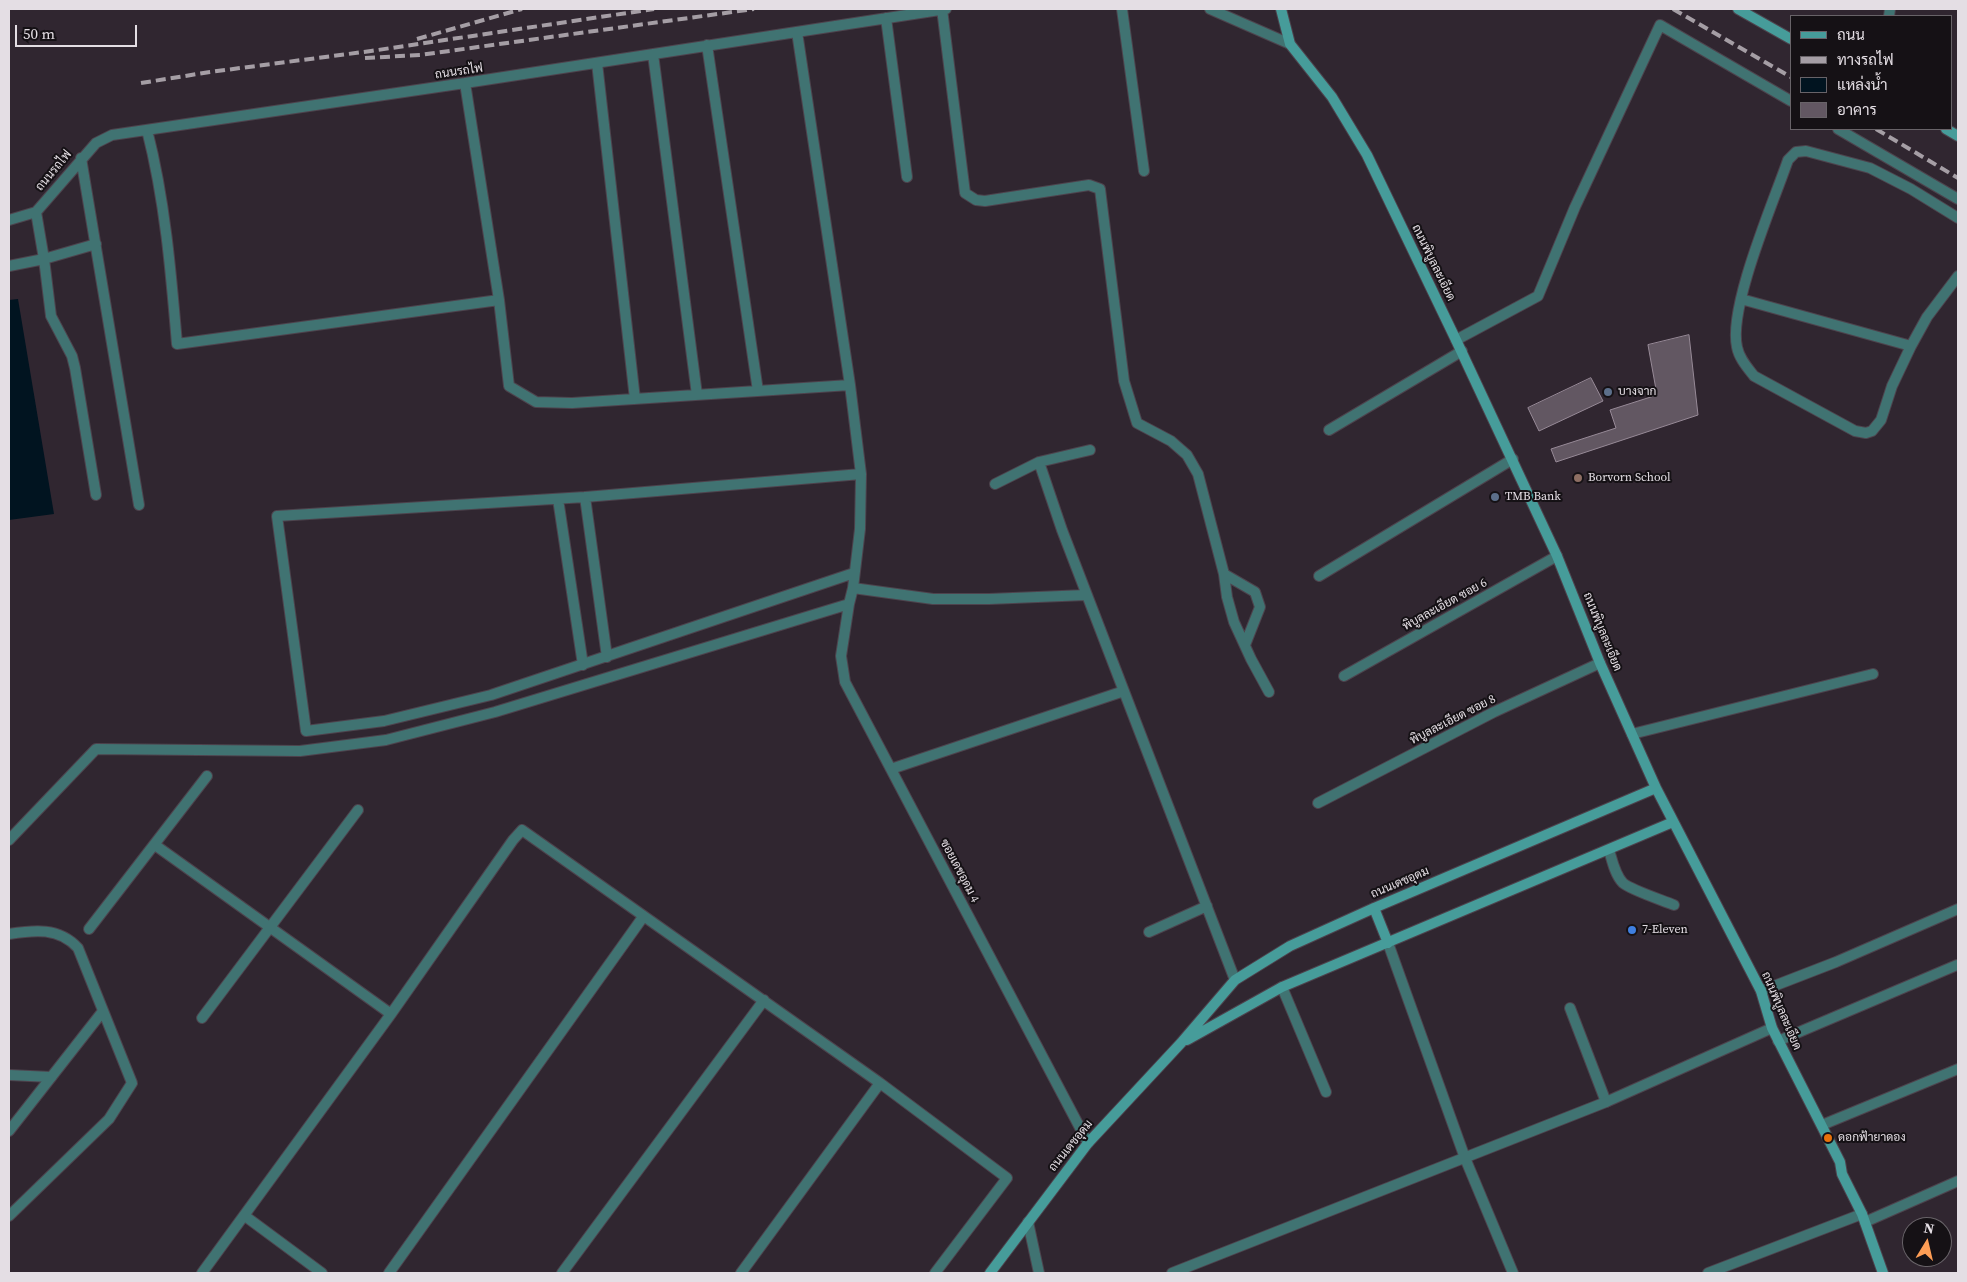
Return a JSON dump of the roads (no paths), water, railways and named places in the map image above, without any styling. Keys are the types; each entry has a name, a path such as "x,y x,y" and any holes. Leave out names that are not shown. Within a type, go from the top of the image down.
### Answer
{"main road":[{"name":"ถนนพิบูลละเอียด","path":"1281,9 1290,44 1332,97 1367,155 1462,351 1557,556 1600,663 1656,788 1761,991 1778,1041 1840,1162 1842,1174 1864,1218 1883,1273"},
{"path":"1738,9 1748,12 1790,38"},
{"name":"ถนนเดชอุดม","path":"990,1273 1088,1143 1181,1043 1235,980 1290,946 1374,908 1656,788"},
{"name":"ถนนเดชอุดม","path":"1181,1043 1282,987 1673,822"},
{"path":"1374,908 1388,943"}],"street":[{"path":"944,9 965,193 976,200 985,201 1089,186 1100,189 1124,381 1137,423 1171,441 1187,455 1198,474 1224,574 1227,597 1234,622 1269,692"},
{"name":"ถนนรถไฟ","path":"36,212 81,158 96,143 112,135 944,9"},
{"path":"1122,9 1144,171"},
{"path":"1210,9 1290,44"},
{"path":"886,18 907,177"},
{"path":"1456,340 1538,296 1575,208 1660,25 1790,100"},
{"name":"ซอยเดชอุดม 4","path":"797,32 850,385 860,474 860,529 853,588 841,656 845,682 1088,1143"},
{"path":"708,45 758,391"},
{"path":"653,54 698,395"},
{"path":"597,63 635,399"},
{"path":"465,83 499,300 509,386 536,402 572,403 850,385"},
{"path":"147,130 158,172 177,344 499,300"},
{"path":"1840,130 1958,199"},
{"path":"1958,218 1911,189 1870,168 1806,152 1796,152 1788,160 1748,273 1735,329 1737,347 1743,361 1754,376 1855,431 1866,433 1872,431 1881,420 1892,386 1911,346 1927,317 1958,276"},
{"path":"81,158 139,505"},
{"path":"9,220 36,212 51,316 72,356 96,495"},
{"path":"9,266 44,259 96,244"},
{"path":"1741,300 1911,346"},
{"path":"1329,430 1462,351"},
{"path":"995,484 1039,462 1090,450"},
{"path":"1318,576 1513,459"},
{"path":"1039,462 1086,594 1235,980"},
{"path":"854,573 491,695 393,719 306,731 277,516 558,499 860,474"},
{"path":"585,497 607,657"},
{"path":"558,499 583,665"},
{"name":"พิบูลละเอียด ซอย 6","path":"1344,676 1557,556"},
{"path":"1224,574 1256,592 1260,608 1245,645"},
{"path":"853,588 933,599 989,600 1086,594"},
{"path":"9,840 96,749 300,751 386,740 495,712 849,604"},
{"name":"พิบูลละเอียด ซอย 8","path":"1318,803 1494,712 1600,663"},
{"path":"1632,734 1873,674"},
{"path":"891,769 1124,691"},
{"path":"89,929 155,845 188,798 207,776"},
{"path":"202,1018 358,810"},
{"path":"202,1273 391,1014 513,840 522,830 880,1082 1007,1178 935,1273"},
{"path":"155,845 391,1014"},
{"path":"1609,850 1615,870 1622,882 1630,888 1674,905"},
{"path":"1149,932 1207,906"},
{"path":"1761,991 1836,962 1958,909"},
{"path":"390,1273 643,917"},
{"path":"9,934 40,930 59,934 78,948 132,1083 109,1119 9,1216"},
{"path":"1388,943 1465,1158 1513,1273"},
{"path":"1778,1041 1957,965"},
{"path":"1282,987 1326,1092"},
{"path":"562,1273 764,1000"},
{"path":"1570,1008 1606,1102"},
{"path":"9,1131 103,1011"},
{"path":"1172,1273 1606,1102 1772,1028"},
{"path":"1822,1126 1958,1069"},
{"path":"9,1075 51,1077"},
{"path":"741,1273 880,1082"},
{"path":"1708,1273 1864,1218 1958,1181"},
{"path":"245,1216 322,1273"},
{"path":"1028,1222 1039,1273"}],"water":[{"path":"18,299 54,514 9,520 9,300"}],"railway":[{"path":"417,39 522,9"},
{"path":"141,83 654,9"},
{"path":"365,58 420,55 754,9"},
{"path":"1673,9 1790,76"},
{"path":"1878,130 1958,178"}],"place":[{"name":"บางจาก","path":"1608,392"},
{"name":"Borvorn School","path":"1578,478"},
{"name":"TMB Bank","path":"1495,497"},
{"name":"7-Eleven","path":"1632,930"},
{"name":"ดอกฟ้ายาดอง","path":"1828,1138"}]}
